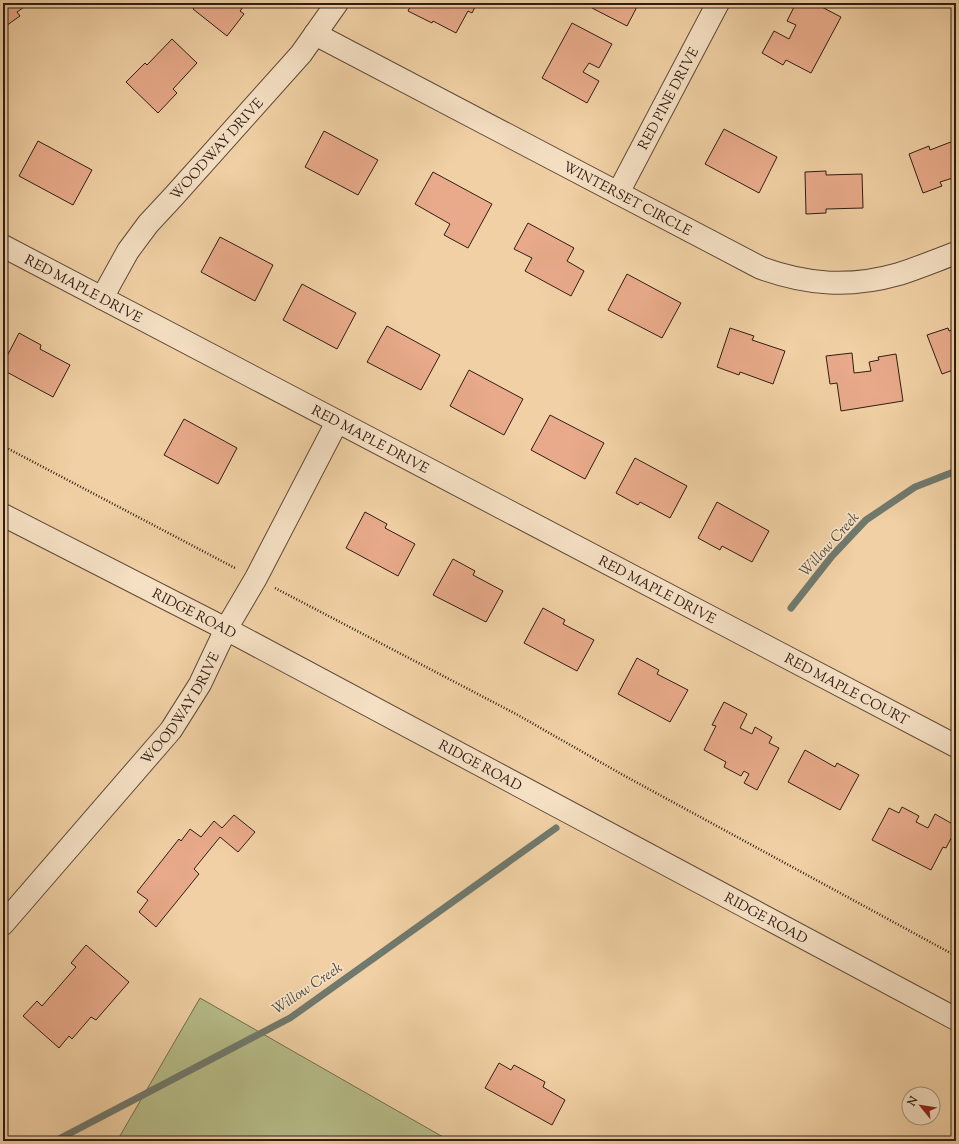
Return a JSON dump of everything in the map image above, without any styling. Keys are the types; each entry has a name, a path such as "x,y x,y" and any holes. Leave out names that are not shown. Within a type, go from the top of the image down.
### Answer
{"street":[{"name":"WOODWAY DRIVE","path":"102,298 128,251 148,224 301,54 337,3"},
{"name":"RED PINE DRIVE","path":"618,194 718,3"},
{"name":"WINTERSET CIRCLE","path":"315,34 761,268 781,275 802,280 836,284 871,280 899,274 956,252"},
{"name":"RED MAPLE DRIVE","path":"3,246 738,632"},
{"name":"WOODWAY DRIVE","path":"3,924 171,730 200,684 226,629 256,578 337,422"},
{"name":"RIDGE ROAD","path":"3,515 226,629 956,1019"},
{"name":"RED MAPLE COURT","path":"738,632 956,746"}],"path":[{"path":"3,446 516,714 622,775 956,956"}],"green space":[{"path":"200,998 450,1141 117,1141"}],"building":[{"path":"3,3 30,3 17,12 20,16 3,28"},
{"path":"198,3 246,3 240,11 244,14 227,36 193,9"},
{"path":"412,3 477,3 472,13 468,11 456,33 433,21 432,23 408,11"},
{"path":"595,3 639,3 627,26 592,8"},
{"path":"796,3 814,3 841,17 811,73 786,60 783,65 762,53 774,31 789,39 796,25 787,21"},
{"path":"572,23 612,44 599,68 589,63 583,72 599,81 587,103 542,78"},
{"path":"172,39 197,63 173,89 177,93 158,113 126,82 145,63 147,65"},
{"path":"724,129 777,157 759,193 705,164"},
{"path":"324,131 378,160 358,195 305,167"},
{"path":"956,140 956,177 940,182 942,186 923,193 909,154 929,146 930,150"},
{"path":"38,141 92,170 73,205 19,176"},
{"path":"826,171 826,175 862,174 863,208 826,209 826,213 806,214 805,172"},
{"path":"433,172 492,204 468,248 444,235 450,224 415,204"},
{"path":"528,223 574,248 567,261 584,271 571,296 525,271 532,258 514,249"},
{"path":"220,237 273,265 255,301 201,272"},
{"path":"627,274 681,303 662,338 608,310"},
{"path":"302,284 356,313 337,349 283,320"},
{"path":"387,326 440,355 421,390 367,362"},
{"path":"730,328 754,336 752,340 785,351 773,384 740,372 739,375 717,367"},
{"path":"948,328 949,331 956,328 956,369 942,374 927,335"},
{"path":"19,333 41,345 40,349 70,365 53,397 3,370 3,364"},
{"path":"852,353 854,373 871,371 869,362 879,360 878,357 896,354 903,401 841,411 837,383 830,384 826,356"},
{"path":"469,370 523,399 504,435 450,406"},
{"path":"550,415 604,443 585,479 531,450"},
{"path":"184,419 237,448 218,484 164,455"},
{"path":"635,458 687,486 670,518 640,502 638,505 616,493"},
{"path":"717,502 769,531 752,562 722,546 720,550 698,538"},
{"path":"365,512 387,524 385,528 415,544 398,576 346,548"},
{"path":"453,559 475,571 473,575 503,591 486,622 433,595"},
{"path":"543,608 565,620 563,624 594,640 577,671 524,643"},
{"path":"637,658 659,670 657,674 688,690 670,722 618,694"},
{"path":"724,702 747,714 740,728 752,734 755,727 772,737 769,743 779,748 757,790 744,783 749,774 744,771 741,776 724,767 726,762 704,750 716,726 712,725"},
{"path":"805,750 835,767 837,763 859,775 840,810 788,782"},
{"path":"902,807 919,816 916,822 928,828 935,814 956,826 956,829 946,848 943,847 931,870 872,840 889,808 899,813"},
{"path":"234,815 255,832 238,852 220,837 194,869 199,874 156,927 139,912 148,900 137,892 179,839 181,841 190,829 201,837 214,821 222,828"},
{"path":"86,945 129,982 96,1020 91,1017 72,1039 69,1036 59,1048 23,1016 37,1001 42,1006 76,967 71,963"},
{"path":"499,1063 511,1070 514,1065 545,1082 543,1087 565,1100 552,1125 485,1088"}],"waterway":[{"name":"Willow Creek","path":"791,608 832,556 866,520 915,487 956,471"},
{"name":"Willow Creek","path":"55,1141 290,1018 556,828"}]}
